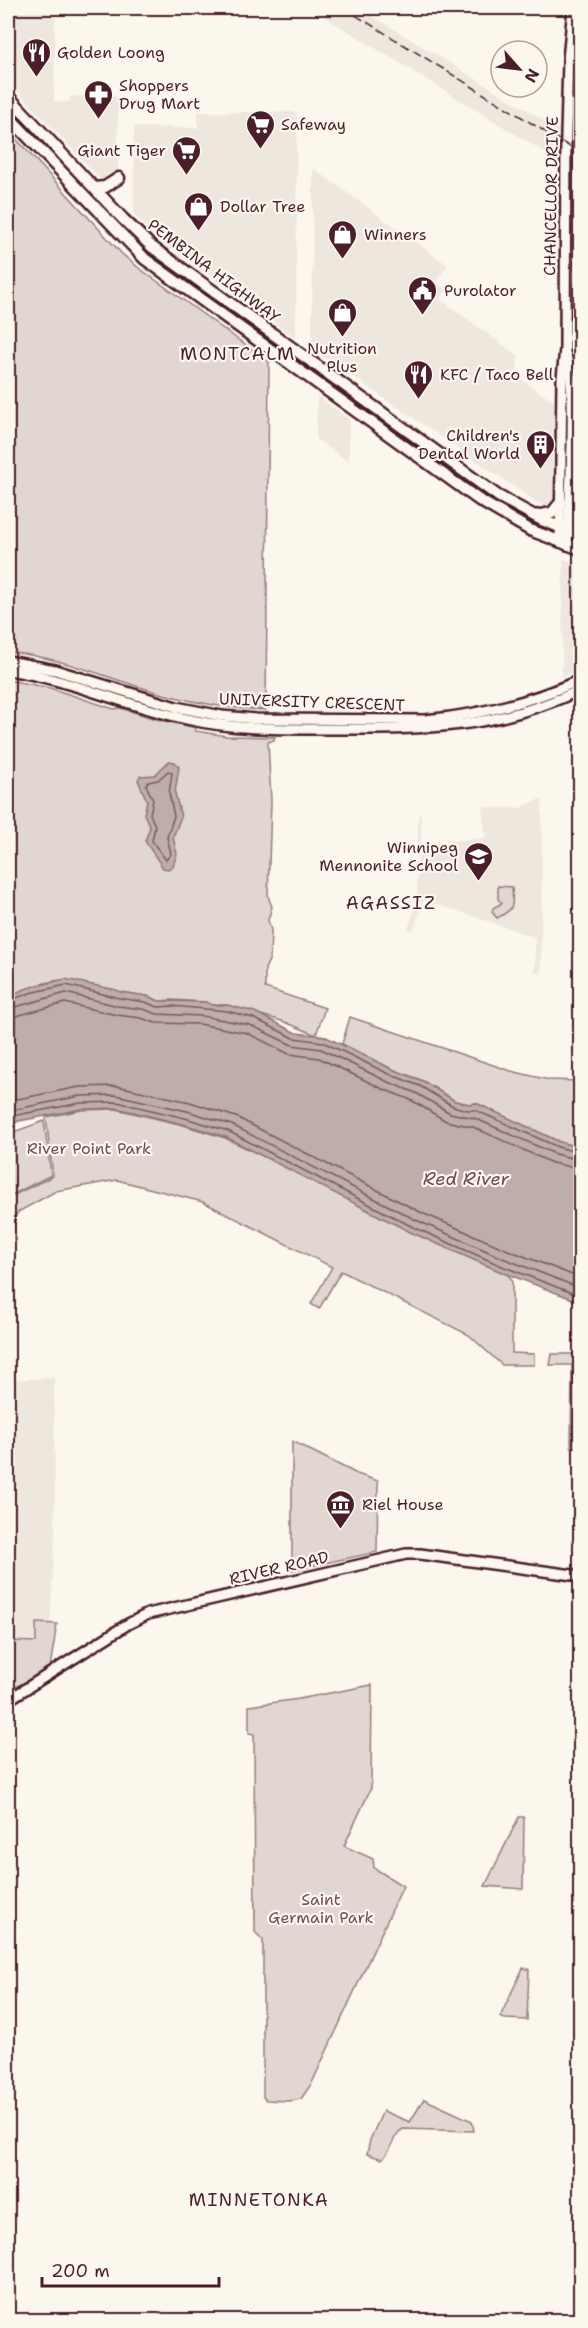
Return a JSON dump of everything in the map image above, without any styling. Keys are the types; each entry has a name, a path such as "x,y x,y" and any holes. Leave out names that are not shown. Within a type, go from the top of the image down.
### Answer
{"main road":[{"name":"PEMBINA HIGHWAY","path":"8,96 152,247 498,496 535,516 580,535"},
{"name":"PEMBINA HIGHWAY","path":"8,116 145,259 479,500 523,526 580,549"},
{"path":"94,188 105,187 119,178"},
{"path":"571,496 580,520"},
{"path":"535,516 552,513 561,502"}],"street":[{"name":"CHANCELLOR DRIVE","path":"564,529 561,502 562,378 565,349 568,60 573,8"},
{"name":"CHANCELLOR DRIVE","path":"563,543 571,496 572,403 565,349"},
{"name":"UNIVERSITY CRESCENT","path":"8,661 70,674 185,710 256,719 425,720 453,717 503,708 542,696 580,680"},
{"name":"UNIVERSITY CRESCENT","path":"8,670 58,680 180,718 259,728 404,730 452,726 546,705 580,690"},
{"name":"RIVER ROAD","path":"8,1700 147,1614 406,1554 580,1576"}],"shaded area":[{"path":"8,8 55,8 54,102 70,102 71,96 118,97 118,171 102,181 8,81"},
{"path":"310,8 359,8 489,87 489,99 509,99 580,142 580,174"},
{"path":"198,112 297,112 296,338 153,234 134,214 134,127 198,128"},
{"path":"313,168 448,265 436,282 446,290 440,299 518,356 517,376 554,402 553,501 547,509 312,349"},
{"path":"317,396 349,419 349,462 316,439"},
{"path":"563,559 580,564 580,669 562,677"},
{"name":"Winnipeg Mennonite School","path":"542,798 541,973 535,972 535,937 424,900 413,931 408,929 417,902 418,815 421,815 421,845 486,837 482,807 520,808"},
{"path":"54,1378 55,1538 48,1661 8,1688 8,1380"}],"green space":[{"path":"8,130 122,254 269,362 266,710 192,701 69,664 8,652"},
{"path":"8,680 50,688 114,709 120,708 196,728 195,731 227,736 275,737 274,740 268,742 271,801 268,896 272,907 268,920 271,930 270,958 265,969 265,988 325,1008 316,1035 285,1022 228,1005 159,1001 147,996 71,980 53,981 8,996"},
{"path":"498,886 512,887 513,899 510,909 497,918 492,912 493,908 502,903 498,899"},
{"path":"350,1017 511,1071 549,1080 580,1081 580,1148 560,1142 476,1103 455,1101 423,1081 392,1069 342,1044"},
{"name":"River Point Park","path":"116,1109 225,1138 508,1275 512,1280 512,1353 534,1354 534,1365 502,1365 469,1335 341,1271 319,1309 311,1304 332,1267 203,1202 117,1180 56,1191 18,1212 15,1217 12,1254 10,1254 12,1216 8,1218 8,1198 53,1176 46,1117 82,1110"},
{"path":"44,1121 51,1175 8,1197 8,1134"},
{"path":"552,1354 580,1354 580,1447 571,1447 572,1365 550,1365"},
{"path":"292,1441 357,1474 378,1481 377,1552 292,1570"},
{"path":"36,1623 57,1624 50,1667 8,1694 8,1641 36,1642"},
{"name":"Saint Germain Park","path":"372,1685 371,1788 344,1846 373,1859 374,1868 403,1886 312,2083 301,2099 266,2100 263,2097 263,1940 255,1932 254,1734 249,1733 249,1706"},
{"path":"519,1817 524,1817 523,1889 485,1886"},
{"path":"523,1968 529,1969 527,2020 500,2017"},
{"path":"424,2099 472,2121 474,2131 403,2129 382,2159 367,2154 370,2140 383,2111 410,2122"}],"water":[{"path":"169,761 175,762 179,767 175,793 181,817 173,837 177,854 173,866 168,869 163,868 145,841 150,827 144,814 147,801 138,780 140,776 155,775"},
{"name":"Red River","path":"65,979 147,996 159,1001 206,1002 255,1012 296,1033 324,1036 392,1069 423,1081 455,1101 476,1103 560,1142 580,1148 580,1302 499,1271 410,1232 226,1137 116,1108 82,1109 19,1121 8,1126 8,996 28,988"}],"railway":[{"path":"344,8 580,153"}],"place":[{"name":"Golden Loong","path":"36,78"},
{"name":"Shoppers Drug Mart","path":"98,120"},
{"name":"Safeway","path":"260,150"},
{"name":"Giant Tiger","path":"187,176"},
{"name":"Dollar Tree","path":"199,232"},
{"name":"Winners","path":"343,260"},
{"name":"Purolator","path":"423,316"},
{"name":"Nutrition Plus","path":"342,338"},
{"name":"KFC / Taco Bell","path":"419,400"},
{"name":"Children's Dental World","path":"541,470"},
{"name":"Winnipeg Mennonite School","path":"479,882"},
{"name":"Riel House","path":"341,1530"}],"district":[{"name":"MONTCALM","path":"238,354"},
{"name":"AGASSIZ","path":"391,903"},
{"name":"MINNETONKA","path":"259,2200"}]}
